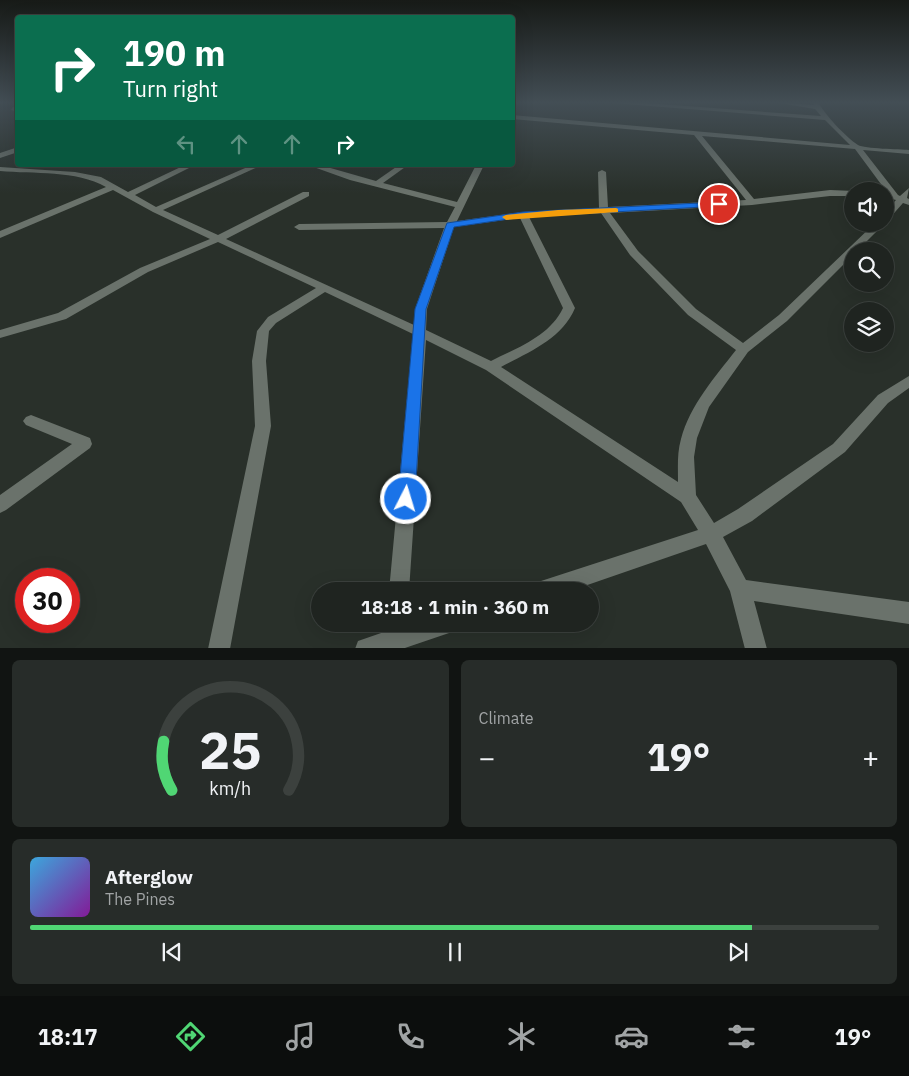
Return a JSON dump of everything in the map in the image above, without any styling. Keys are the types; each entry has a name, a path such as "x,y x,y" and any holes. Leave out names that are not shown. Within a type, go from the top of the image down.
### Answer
{"street":[{"path":"695,132 752,202"},
{"path":"698,132 909,152"},
{"path":"842,132 857,147 902,200 909,191"},
{"path":"0,156 15,150"},
{"path":"128,194 187,167"},
{"path":"156,210 253,167"},
{"path":"329,167 377,184 459,205"},
{"path":"377,184 401,167"},
{"path":"400,582 421,309 450,225 479,167"},
{"path":"0,169 75,174 98,179 156,210 220,238 491,367 687,497 711,534 740,590 756,648"},
{"path":"602,172 604,211 634,253 660,282 692,312 743,348"},
{"path":"0,234 113,187"},
{"path":"299,227 450,225 523,215 752,202 844,193"},
{"path":"0,334 62,316 144,270 220,238 306,194"},
{"path":"491,367 535,343 560,324 568,314 569,308 529,232 523,215"},
{"path":"687,497 686,457 689,438 702,406 743,348 783,318 871,232"},
{"path":"219,648 263,426 259,361 263,331 266,325 279,315 324,288"},
{"path":"568,582 711,534 745,515 839,448 883,399 909,381"},
{"path":"0,505 84,444 84,442 31,421"},
{"path":"740,590 909,613"},
{"path":"366,648 395,632"}],"slow traffic":[{"path":"506,217 558,212 616,210"}],"route":[{"path":"406,499 421,309 450,225 558,212 719,204"}]}
